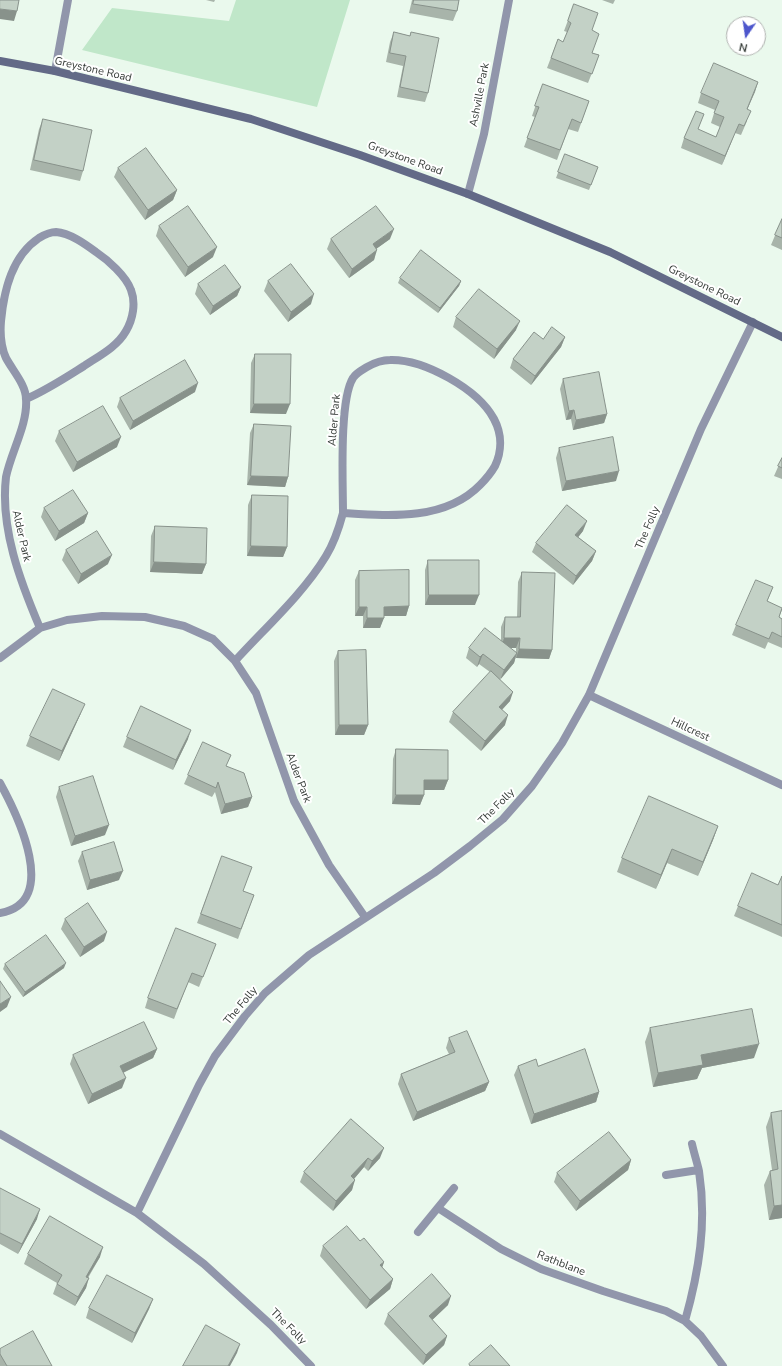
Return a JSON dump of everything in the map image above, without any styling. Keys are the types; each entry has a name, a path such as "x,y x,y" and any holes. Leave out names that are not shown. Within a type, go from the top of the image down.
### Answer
{"main road":[{"name":"Greystone Road","path":"0,61 55,72 251,119 360,155 468,194 610,252 782,337"}],"street":[{"path":"55,72 68,0"},
{"name":"Ashville Park","path":"468,194 484,134 509,0"},
{"name":"Alder Park","path":"26,399 50,387 112,347 123,337 132,317 134,303 133,295 129,285 120,274 104,258 88,247 72,237 56,232 41,237 28,247 22,254 10,278 3,303 1,324 3,350 22,385 26,399 24,419 6,477 3,509 7,536 16,565 40,628"},
{"name":"The Folly","path":"137,1213 199,1085 215,1056 245,1016 265,994 309,955 434,873 503,819 532,786 554,755 589,695 701,429 753,322"},
{"name":"Alder Park","path":"235,661 309,579 326,556 335,538 343,513 342,471 345,402 353,378 361,371 380,361 390,360 412,363 452,379 473,396 489,412 495,421 500,441 498,457 490,474 472,492 449,505 422,513 393,515 343,513"},
{"name":"Alder Park","path":"0,658 40,628 67,620 102,616 145,617 184,626 213,639 235,661 256,693 294,801 329,865 365,917"},
{"name":"Hillcrest","path":"589,695 782,785"},
{"path":"0,783 10,800 24,833 31,867 29,890 22,902 18,907 0,913"},
{"name":"The Folly","path":"0,1134 137,1213 204,1264 271,1325 311,1366"},
{"path":"685,1321 699,1262 702,1226 702,1202 698,1170 692,1144"},
{"path":"666,1175 698,1170"},
{"path":"418,1232 454,1188"},
{"name":"Rathblane","path":"438,1208 501,1249 541,1269 666,1311 685,1321 701,1336 723,1366"}],"green space":[{"path":"236,0 350,0 317,107 82,50 112,8 229,21"}],"building":[{"path":"0,0 19,0 17,11 0,9"},
{"path":"414,0 459,0 457,11 413,4"},
{"path":"574,4 598,13 592,30 599,34 592,53 599,55 592,74 551,58 558,39 563,42 571,23 568,21"},
{"path":"394,32 410,36 411,32 439,38 428,93 400,87 406,56 390,53"},
{"path":"714,63 758,82 747,109 751,111 744,126 739,124 725,156 684,138 696,111 704,114 698,129 716,137 724,117 714,113 719,101 701,93"},
{"path":"543,84 589,101 581,123 572,119 560,150 527,138 539,107 535,106"},
{"path":"43,119 92,130 83,171 34,160"},
{"path":"146,148 177,190 148,210 118,168"},
{"path":"565,154 598,167 591,185 558,172"},
{"path":"188,206 217,247 188,267 159,226"},
{"path":"376,206 394,229 373,244 377,250 352,269 331,239"},
{"path":"782,219 782,238 775,235"},
{"path":"421,250 461,281 440,308 400,278"},
{"path":"291,264 314,294 291,312 268,281"},
{"path":"225,265 241,287 213,306 198,284"},
{"path":"479,289 520,321 497,349 456,317"},
{"path":"552,327 565,337 535,376 513,359 534,332 543,339"},
{"path":"255,354 291,354 290,404 254,404"},
{"path":"185,360 198,383 133,421 120,398"},
{"path":"599,372 607,414 576,420 574,410 569,411 563,379"},
{"path":"103,406 121,437 77,462 59,431"},
{"path":"254,424 291,426 288,477 251,476"},
{"path":"613,437 619,471 566,481 559,448"},
{"path":"782,458 782,468 778,466"},
{"path":"73,490 88,513 59,531 44,508"},
{"path":"252,495 288,496 287,547 251,546"},
{"path":"567,505 587,521 575,535 596,551 576,576 536,543"},
{"path":"155,526 207,528 206,564 154,562"},
{"path":"97,531 112,555 81,574 66,550"},
{"path":"428,560 479,560 479,595 429,595"},
{"path":"409,570 409,606 384,607 384,618 367,618 367,607 359,607 359,571"},
{"path":"522,572 555,573 552,650 519,649 520,638 504,638 505,617 520,617"},
{"path":"756,580 773,587 767,601 782,608 779,617 782,619 782,637 772,632 769,639 736,625"},
{"path":"485,628 517,653 504,670 483,654 480,657 469,648"},
{"path":"366,650 368,725 339,725 338,651"},
{"path":"491,671 513,692 499,707 508,715 485,741 453,712"},
{"path":"53,689 85,704 62,751 30,736"},
{"path":"141,706 191,730 176,760 127,737"},
{"path":"203,742 231,755 226,766 244,773 252,797 225,804 218,782 216,788 188,775"},
{"path":"396,749 448,750 448,780 424,780 424,795 396,795"},
{"path":"93,776 109,825 75,836 59,787"},
{"path":"649,796 718,826 703,862 672,849 661,875 622,858"},
{"path":"114,842 123,871 90,880 82,852"},
{"path":"222,856 252,867 243,891 254,895 241,929 201,914"},
{"path":"752,873 778,885 782,876 782,925 738,906"},
{"path":"88,903 107,932 84,947 65,919"},
{"path":"176,928 216,944 203,977 192,973 177,1009 148,998"},
{"path":"46,935 66,963 25,992 5,964"},
{"path":"0,981 11,997 0,1004"},
{"path":"752,1009 759,1044 701,1055 703,1065 658,1073 650,1028"},
{"path":"144,1022 157,1049 120,1066 126,1078 92,1094 73,1055"},
{"path":"467,1031 489,1082 417,1112 401,1074 455,1052 449,1038"},
{"path":"585,1049 599,1092 534,1114 518,1066 536,1059 538,1066"},
{"path":"782,1111 782,1205 774,1206 770,1171 778,1169 771,1113"},
{"path":"351,1119 384,1148 372,1161 368,1158 351,1176 355,1180 336,1201 304,1172"},
{"path":"609,1132 631,1160 580,1201 557,1173"},
{"path":"0,1188 40,1209 22,1244 0,1233"},
{"path":"50,1216 103,1247 86,1277 89,1278 78,1297 57,1284 62,1275 28,1254"},
{"path":"347,1226 360,1241 364,1238 384,1262 380,1265 393,1279 370,1300 323,1246"},
{"path":"432,1274 451,1296 429,1316 447,1336 426,1355 388,1314"},
{"path":"107,1275 153,1299 135,1333 89,1308"},
{"path":"206,1325 240,1344 228,1366 183,1366"},
{"path":"33,1331 52,1366 7,1366 0,1354 0,1349"},
{"path":"491,1345 510,1366 470,1366 469,1364"}]}
